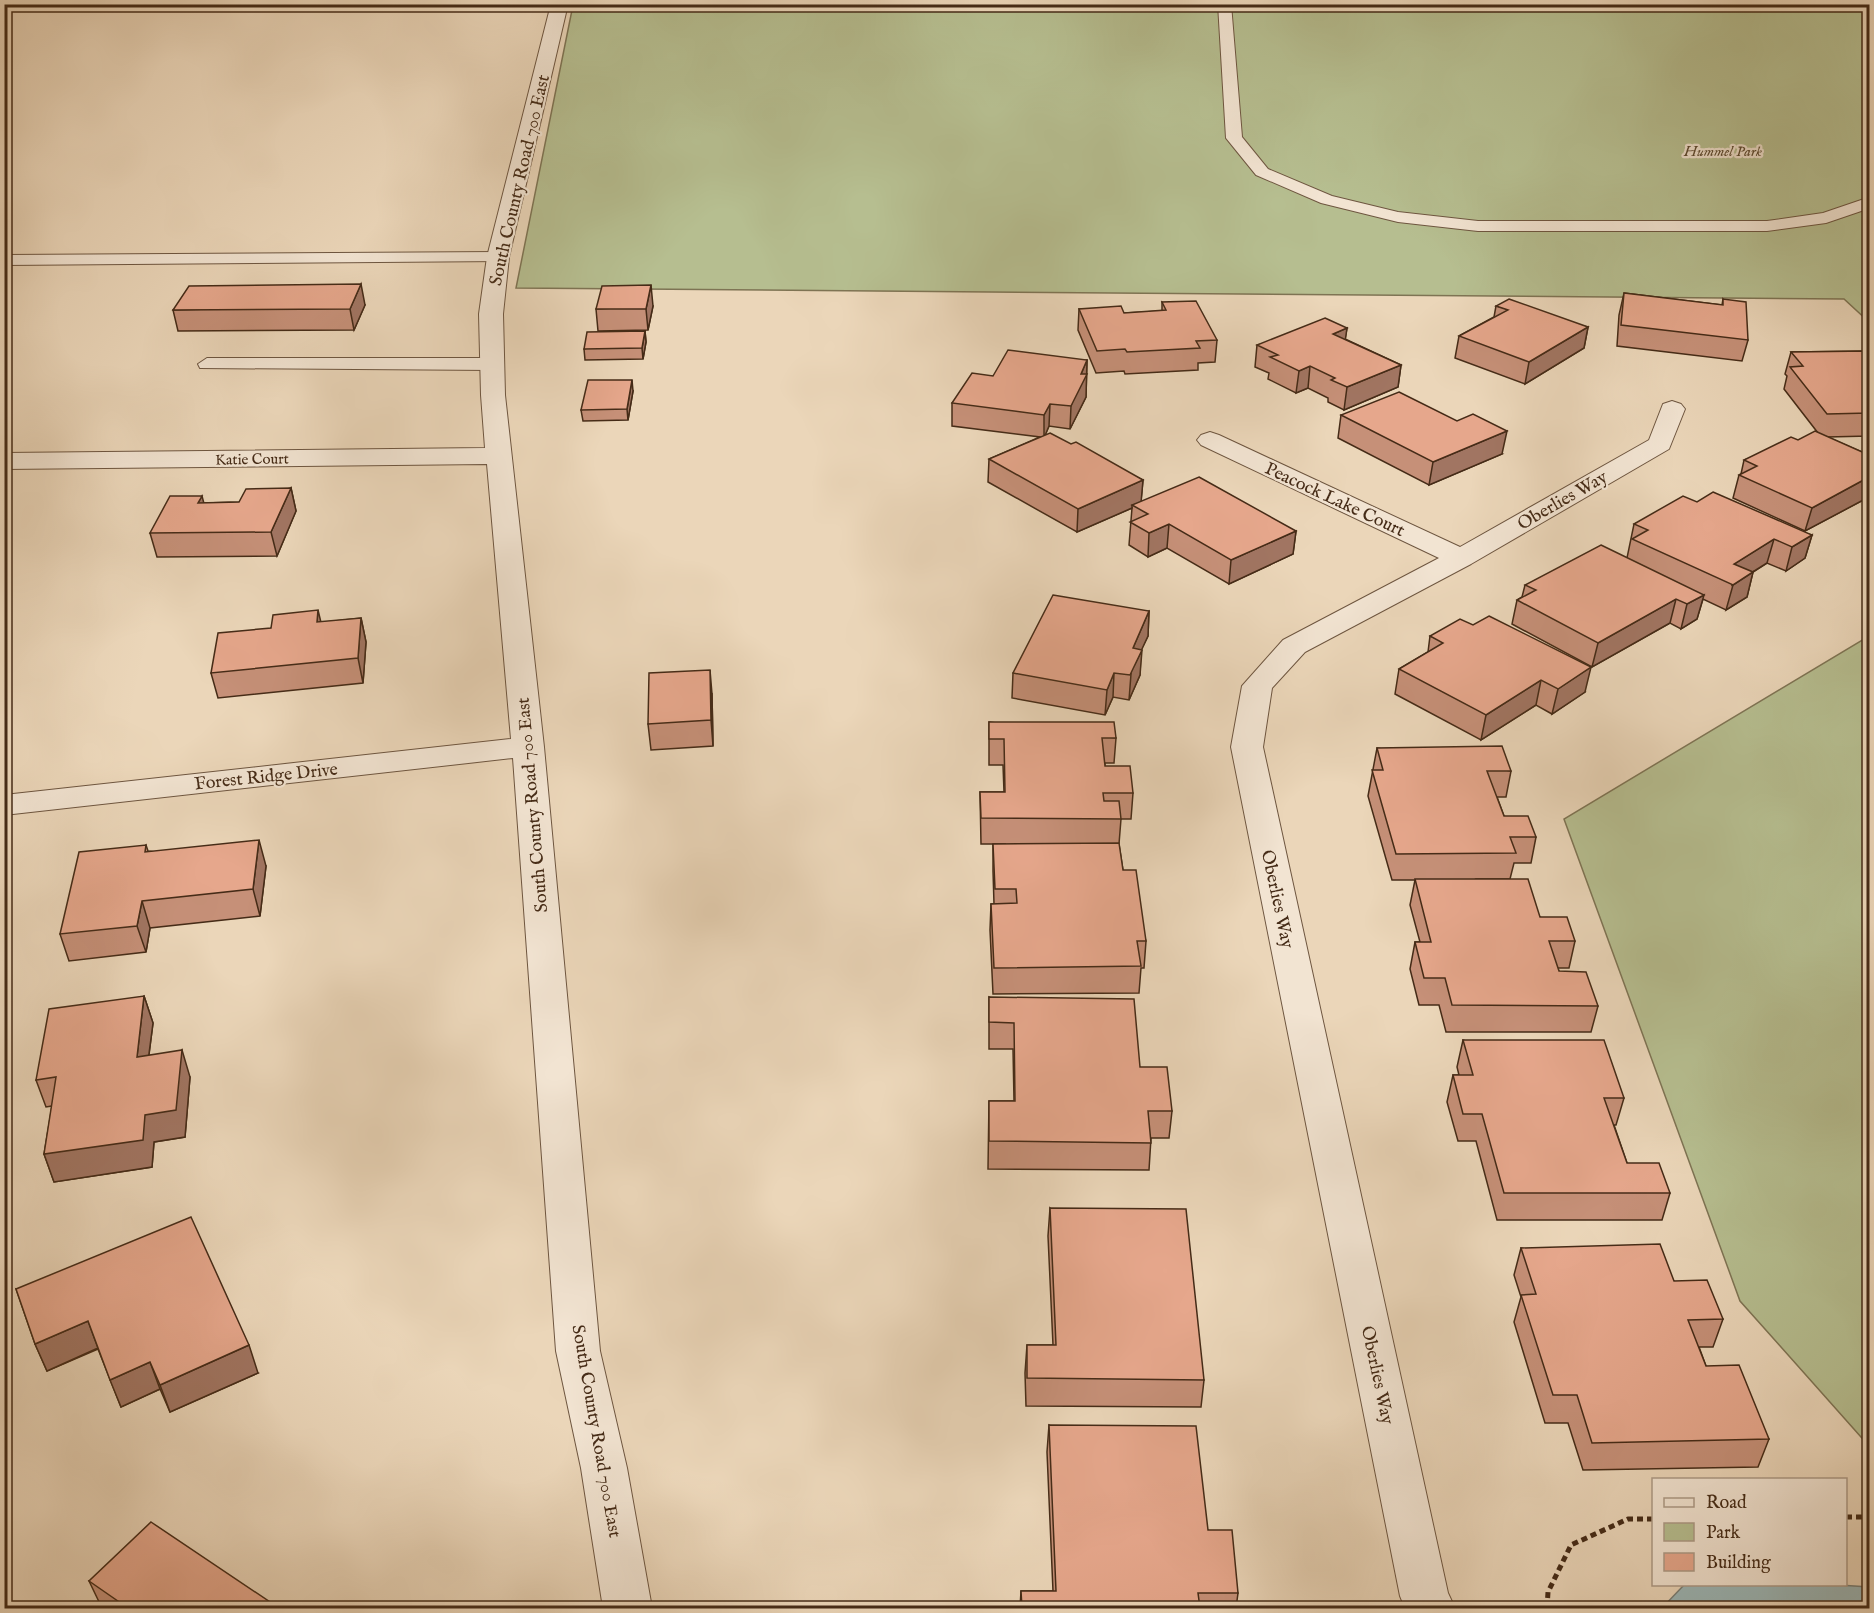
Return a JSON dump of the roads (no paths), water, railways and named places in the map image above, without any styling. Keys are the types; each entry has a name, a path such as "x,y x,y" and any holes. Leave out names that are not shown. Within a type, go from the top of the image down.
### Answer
{"street":[{"name":"South County Road 700 East","path":"560,4 498,257 491,314 492,364 528,747 578,1351 604,1468 628,1608"},
{"name":"Oberlies Way","path":"1430,1608 1424,1596 1247,747 1257,686 1294,646 1461,558 1660,444 1672,409"},
{"name":"Peacock Lake Court","path":"1210,440 1461,558"},
{"name":"Katie Court","path":"4,461 500,456"},
{"name":"Forest Ridge Drive","path":"4,805 528,747"}],"lane":[{"path":"1224,4 1234,138 1262,172 1327,200 1398,217 1478,226 1767,226 1826,218 1869,202"},
{"path":"4,260 498,257"},
{"path":"207,364 492,364"}],"water":[{"path":"1683,1586 1869,1587 1869,1608 1662,1608"}],"park label":[{"name":"Hummel Park","path":"1723,151"}]}
